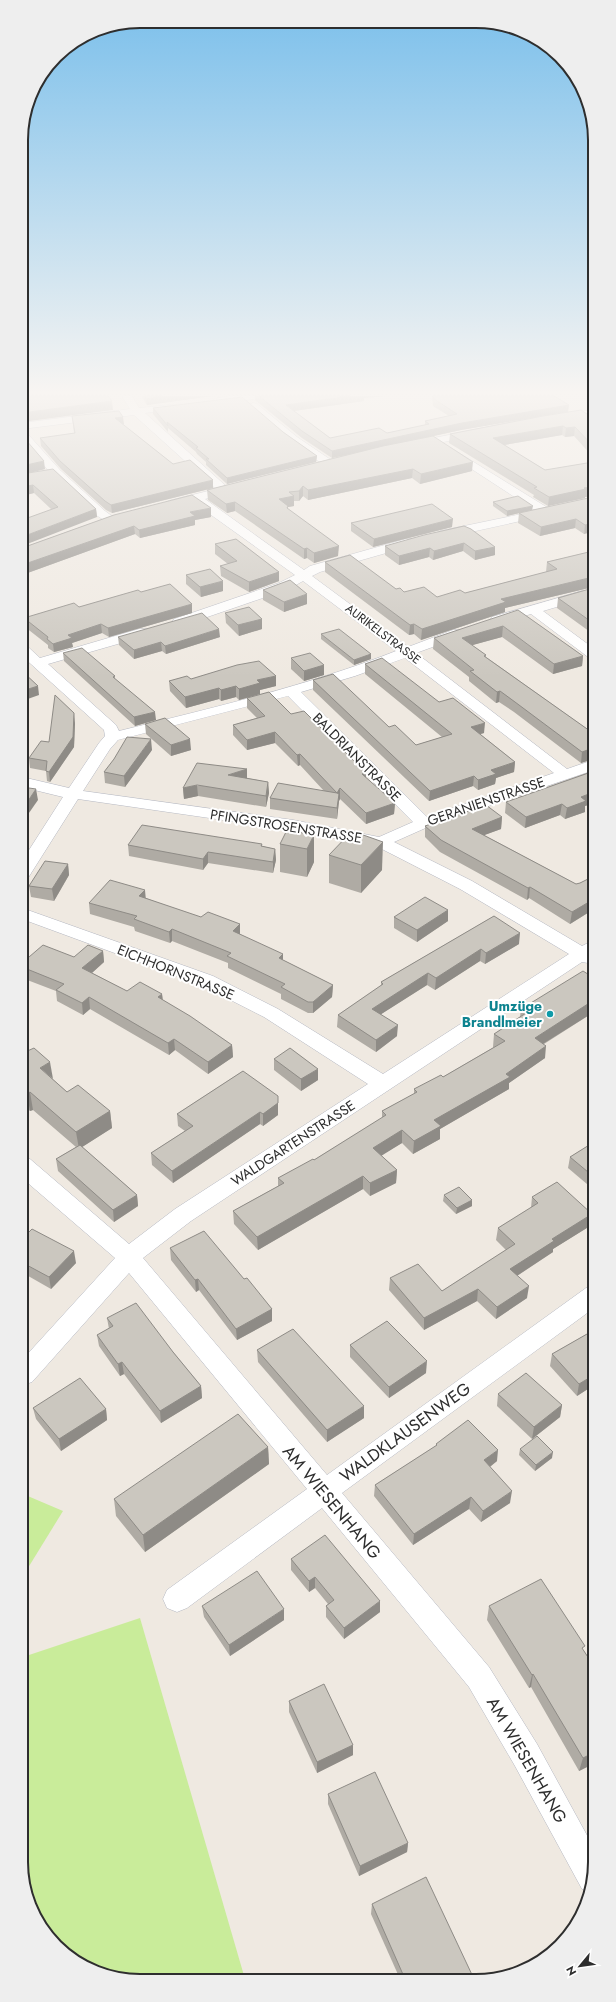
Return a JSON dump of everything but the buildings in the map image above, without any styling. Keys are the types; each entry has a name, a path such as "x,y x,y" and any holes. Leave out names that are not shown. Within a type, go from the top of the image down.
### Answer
{"street":[{"path":"75,489 101,514 114,518 95,525"},
{"path":"164,506 231,489"},
{"path":"511,489 546,512"},
{"name":"AURIKELSTRASSE","path":"195,498 304,575 407,651 566,774"},
{"path":"37,663 201,616 284,586 315,569 425,538 588,503"},
{"path":"483,624 588,593"},
{"path":"532,609 588,650"},
{"path":"28,865 104,746 113,737 291,691 384,662 407,651 468,629"},
{"path":"28,655 111,728 113,737"},
{"name":"BALDRIANSTRASSE","path":"291,691 424,823"},
{"name":"GERANIENSTRASSE","path":"381,842 424,823 588,767"},
{"name":"PFINGSTROSENSTRASSE","path":"28,783 73,794 293,825 381,842 466,885 588,952"},
{"name":"EICHHORNSTRASSE","path":"28,915 206,980 271,1013 383,1084"},
{"name":"WALDGARTENSTRASSE","path":"28,1369 129,1257 182,1215 383,1084 588,954"},
{"name":"AM WIESENHANG","path":"28,1170 129,1257 323,1492 479,1677 526,1755 588,1869"},
{"name":"WALDKLAUSENWEG","path":"177,1599 588,1299"}],"green space":[{"path":"28,1496 63,1511 28,1568"},
{"path":"140,1618 244,1974 133,1974 118,1972 84,1959 72,1951 51,1930 40,1912 34,1898 29,1877 28,1655"}],"place":[{"name":"Umzüge Brandlmeier","path":"550,1014"}]}
